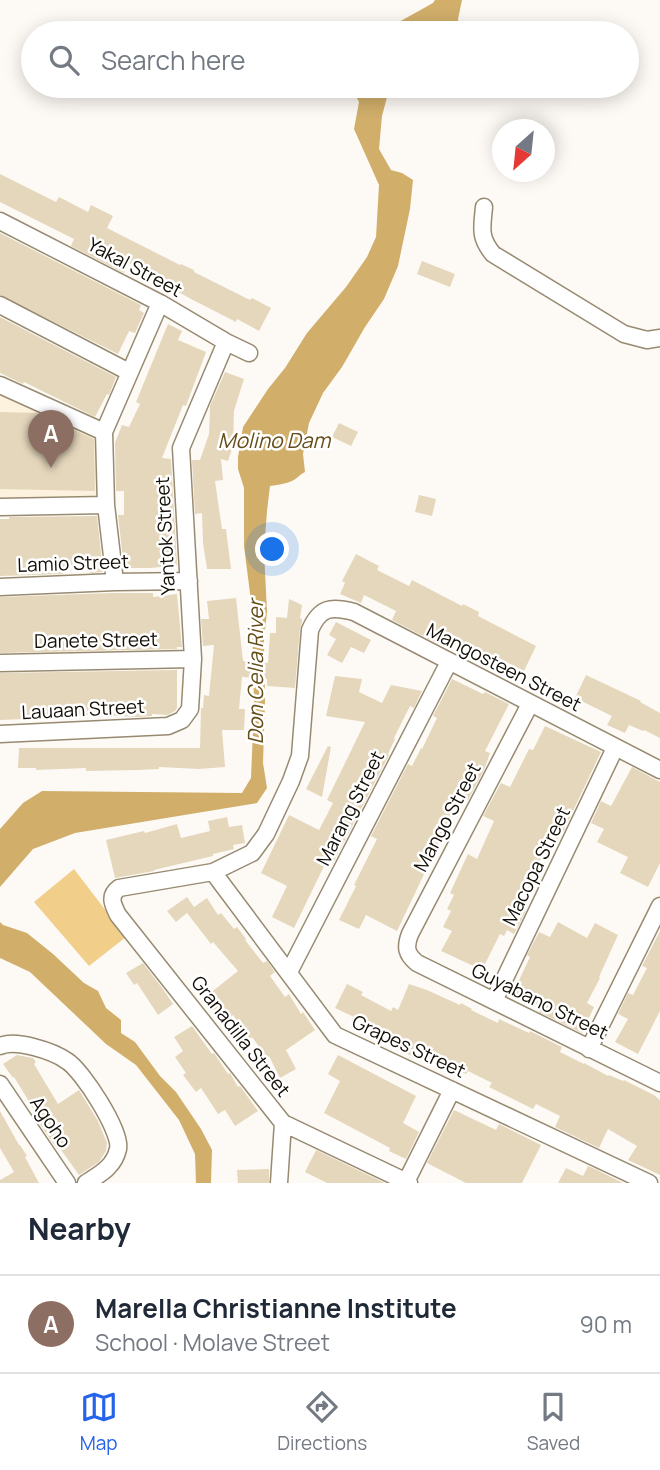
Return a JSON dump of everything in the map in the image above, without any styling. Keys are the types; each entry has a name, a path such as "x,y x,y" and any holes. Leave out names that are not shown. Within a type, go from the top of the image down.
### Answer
{"street":[{"path":"484,207 481,234 493,254 624,334 647,340 660,338"},
{"name":"Yakal Street","path":"0,221 160,303 249,353"},
{"path":"116,582 106,505 104,432 160,303"},
{"path":"0,305 129,372"},
{"name":"Yantok Street","path":"168,726 182,720 190,709 193,659 181,448 226,342"},
{"path":"0,385 104,432"},
{"path":"0,507 106,505"},
{"name":"Lamio Street","path":"0,587 189,581"},
{"name":"Mangosteen Street","path":"213,872 252,853 266,834 291,781 300,756 310,630 315,618 326,610 339,608 355,612 660,770"},
{"name":"Danete Street","path":"0,663 193,659"},
{"name":"Marang Street","path":"289,972 449,662"},
{"name":"Mango Street","path":"406,950 410,934 530,704"},
{"name":"Lauaan Street","path":"0,734 168,726"},
{"name":"Macopa Street","path":"494,1001 615,748"},
{"name":"Granadilla Street","path":"213,872 119,888 112,897 113,905 118,915 283,1123 407,1182"},
{"name":"Grapes Street","path":"213,872 335,1035 649,1183"},
{"path":"589,1049 660,906"},
{"name":"Guyabano Street","path":"406,950 417,963 660,1083"},
{"path":"0,1046 8,1042 30,1046 70,1062 100,1102 116,1132 119,1147 111,1167 86,1183"},
{"name":"Agoho","path":"0,1084 67,1183"},
{"path":"407,1182 452,1090"},
{"path":"279,1183 283,1123"}],"shaded area":[{"path":"0,388 101,433 103,502 0,504"},
{"path":"74,869 126,937 89,966 34,902"}],"water":[{"path":"435,0 462,0 458,21 401,21"},
{"name":"Molino Dam","path":"357,98 387,98 379,149 391,170 413,180 410,209 398,266 384,299 323,393 309,423 303,454 305,472 292,481 270,486 264,551 267,612 264,640 263,763 267,788 257,803 75,833 33,849 0,887 0,829 23,803 42,791 242,793 251,778 254,706 252,609 244,546 244,488 238,469 238,457 243,427 307,333 346,287 367,257 376,237 379,185 354,129 359,102"},
{"path":"0,922 27,933 84,983 98,991 106,1008 121,1020 121,1033 135,1042 160,1076 176,1092 201,1129 212,1150 211,1183 196,1183 195,1154 179,1120 136,1065 106,1044 30,972 0,958"}],"building":[{"path":"0,174 56,202 59,197 88,212 91,205 113,216 107,228 271,308 259,331 191,299 129,263 124,273 71,246 74,239 0,202"},
{"path":"0,233 141,305 139,310 144,313 135,333 129,331 118,354 0,295"},
{"path":"422,261 455,274 450,287 417,274"},
{"path":"0,317 116,377 109,395 107,394 95,417 0,373"},
{"path":"168,324 182,331 178,340 206,352 186,406 183,405 162,458 171,459 177,565 124,568 118,515 124,515 124,491 116,491 115,443 122,425 129,427 140,404 136,402"},
{"path":"225,372 244,379 234,411 233,446 228,461 221,459 223,480 215,481 222,529 226,529 231,569 207,569 202,513 195,514 192,460 200,460 209,434 210,406"},
{"path":"0,412 37,413 94,439 95,491 0,489"},
{"path":"339,423 358,432 351,446 332,437"},
{"path":"419,495 436,499 432,516 415,512"},
{"path":"97,516 103,572 90,573 89,564 62,567 63,574 0,576 0,519"},
{"path":"356,554 379,566 377,570 409,586 412,580 462,606 463,604 479,612 478,616 536,646 524,671 499,658 497,662 443,634 438,644 392,620 396,611 364,595 361,603 340,594 345,583 342,581"},
{"path":"153,593 153,597 177,594 182,647 0,653 0,597"},
{"path":"236,598 243,661 268,663 270,633 276,633 276,617 287,618 289,599 302,605 302,622 295,688 267,686 267,679 242,677 239,709 245,709 244,730 222,730 225,767 86,771 86,768 18,768 19,748 200,748 201,708 204,695 209,696 214,645 203,646 201,619 209,619 207,601"},
{"path":"336,622 371,640 364,653 351,647 342,663 327,655 336,639 329,635"},
{"path":"177,670 177,708 168,715 49,715 50,718 0,720 0,673"},
{"path":"586,675 660,713 660,738 629,725 625,733 607,725 612,716 575,698"},
{"path":"335,676 362,679 359,692 382,703 391,685 422,691 414,708 410,706 394,738 389,755 333,863 327,860 294,928 272,917 287,886 261,873 289,815 319,830 333,803 327,800 365,722 326,716"},
{"path":"452,679 509,704 485,751 490,753 484,770 468,800 463,797 459,806 457,805 397,931 366,915 359,929 339,920 377,839 371,836 408,764 412,766 422,749 437,718 433,716"},
{"path":"545,726 601,752 563,832 553,849 547,846 529,882 527,880 515,906 526,911 514,934 507,930 504,936 500,934 482,970 441,951 452,931 443,927 451,911 447,909 454,895 450,893 468,854 477,859 494,821 483,816 501,783 510,787 529,749 533,750"},
{"path":"328,746 331,747 322,797 306,789"},
{"path":"632,767 660,782 660,863 648,887 620,873 628,857 597,842 604,829 591,823 601,801 611,806"},
{"path":"227,817 229,827 242,825 245,843 233,845 234,849 213,856 115,878 106,840 177,824 181,838 210,831 208,821"},
{"path":"187,897 194,907 207,898 218,915 221,913 234,929 237,927 263,963 267,961 275,972 270,976 285,997 289,994 315,1030 286,1050 296,1069 280,1078 269,1056 267,1058 252,1037 250,1039 233,1015 224,1022 204,998 238,971 213,942 211,944 187,913 176,922 167,911"},
{"path":"558,922 587,938 595,923 618,935 587,1003 594,1007 582,1033 539,1012 542,1007 513,993 539,932 550,937"},
{"path":"660,931 660,1011 638,1054 615,1042 628,1019 618,1014 628,993 633,995 647,968 642,966"},
{"path":"143,963 173,1004 158,1015 137,983 134,985 126,973"},
{"path":"347,984 391,1011 393,1007 398,1010 409,984 427,990 460,1005 461,1003 498,1023 499,1019 529,1033 530,1031 562,1047 560,1052 654,1095 660,1100 660,1175 628,1160 637,1146 608,1129 599,1148 555,1127 560,1116 536,1104 533,1109 489,1087 492,1083 468,1071 466,1074 424,1052 420,1060 397,1049 402,1040 335,1008"},
{"path":"192,1026 258,1111 235,1126 225,1110 218,1114 201,1088 196,1092 183,1075 186,1073 175,1057 183,1051 174,1037"},
{"path":"17,1055 33,1058 58,1104 79,1090 98,1121 107,1143 106,1151 99,1162 79,1175 35,1117 38,1116 3,1064"},
{"path":"338,1055 416,1096 403,1123 419,1132 406,1159 324,1113 340,1081 328,1074"},
{"path":"454,1110 496,1130 499,1124 541,1145 522,1183 466,1183 427,1163"},
{"path":"0,1111 27,1156 25,1157 39,1183 0,1183 0,1180 14,1172 0,1148"},
{"path":"316,1150 385,1183 327,1183 305,1172"},
{"path":"588,1166 623,1183 558,1183 566,1168 583,1176"},
{"path":"269,1169 269,1183 238,1183 237,1170"}],"place":[{"name":"Marella Christianne Institute","path":"51,468"}],"water label":[{"name":"Don Celia River","path":"256,672"}]}
